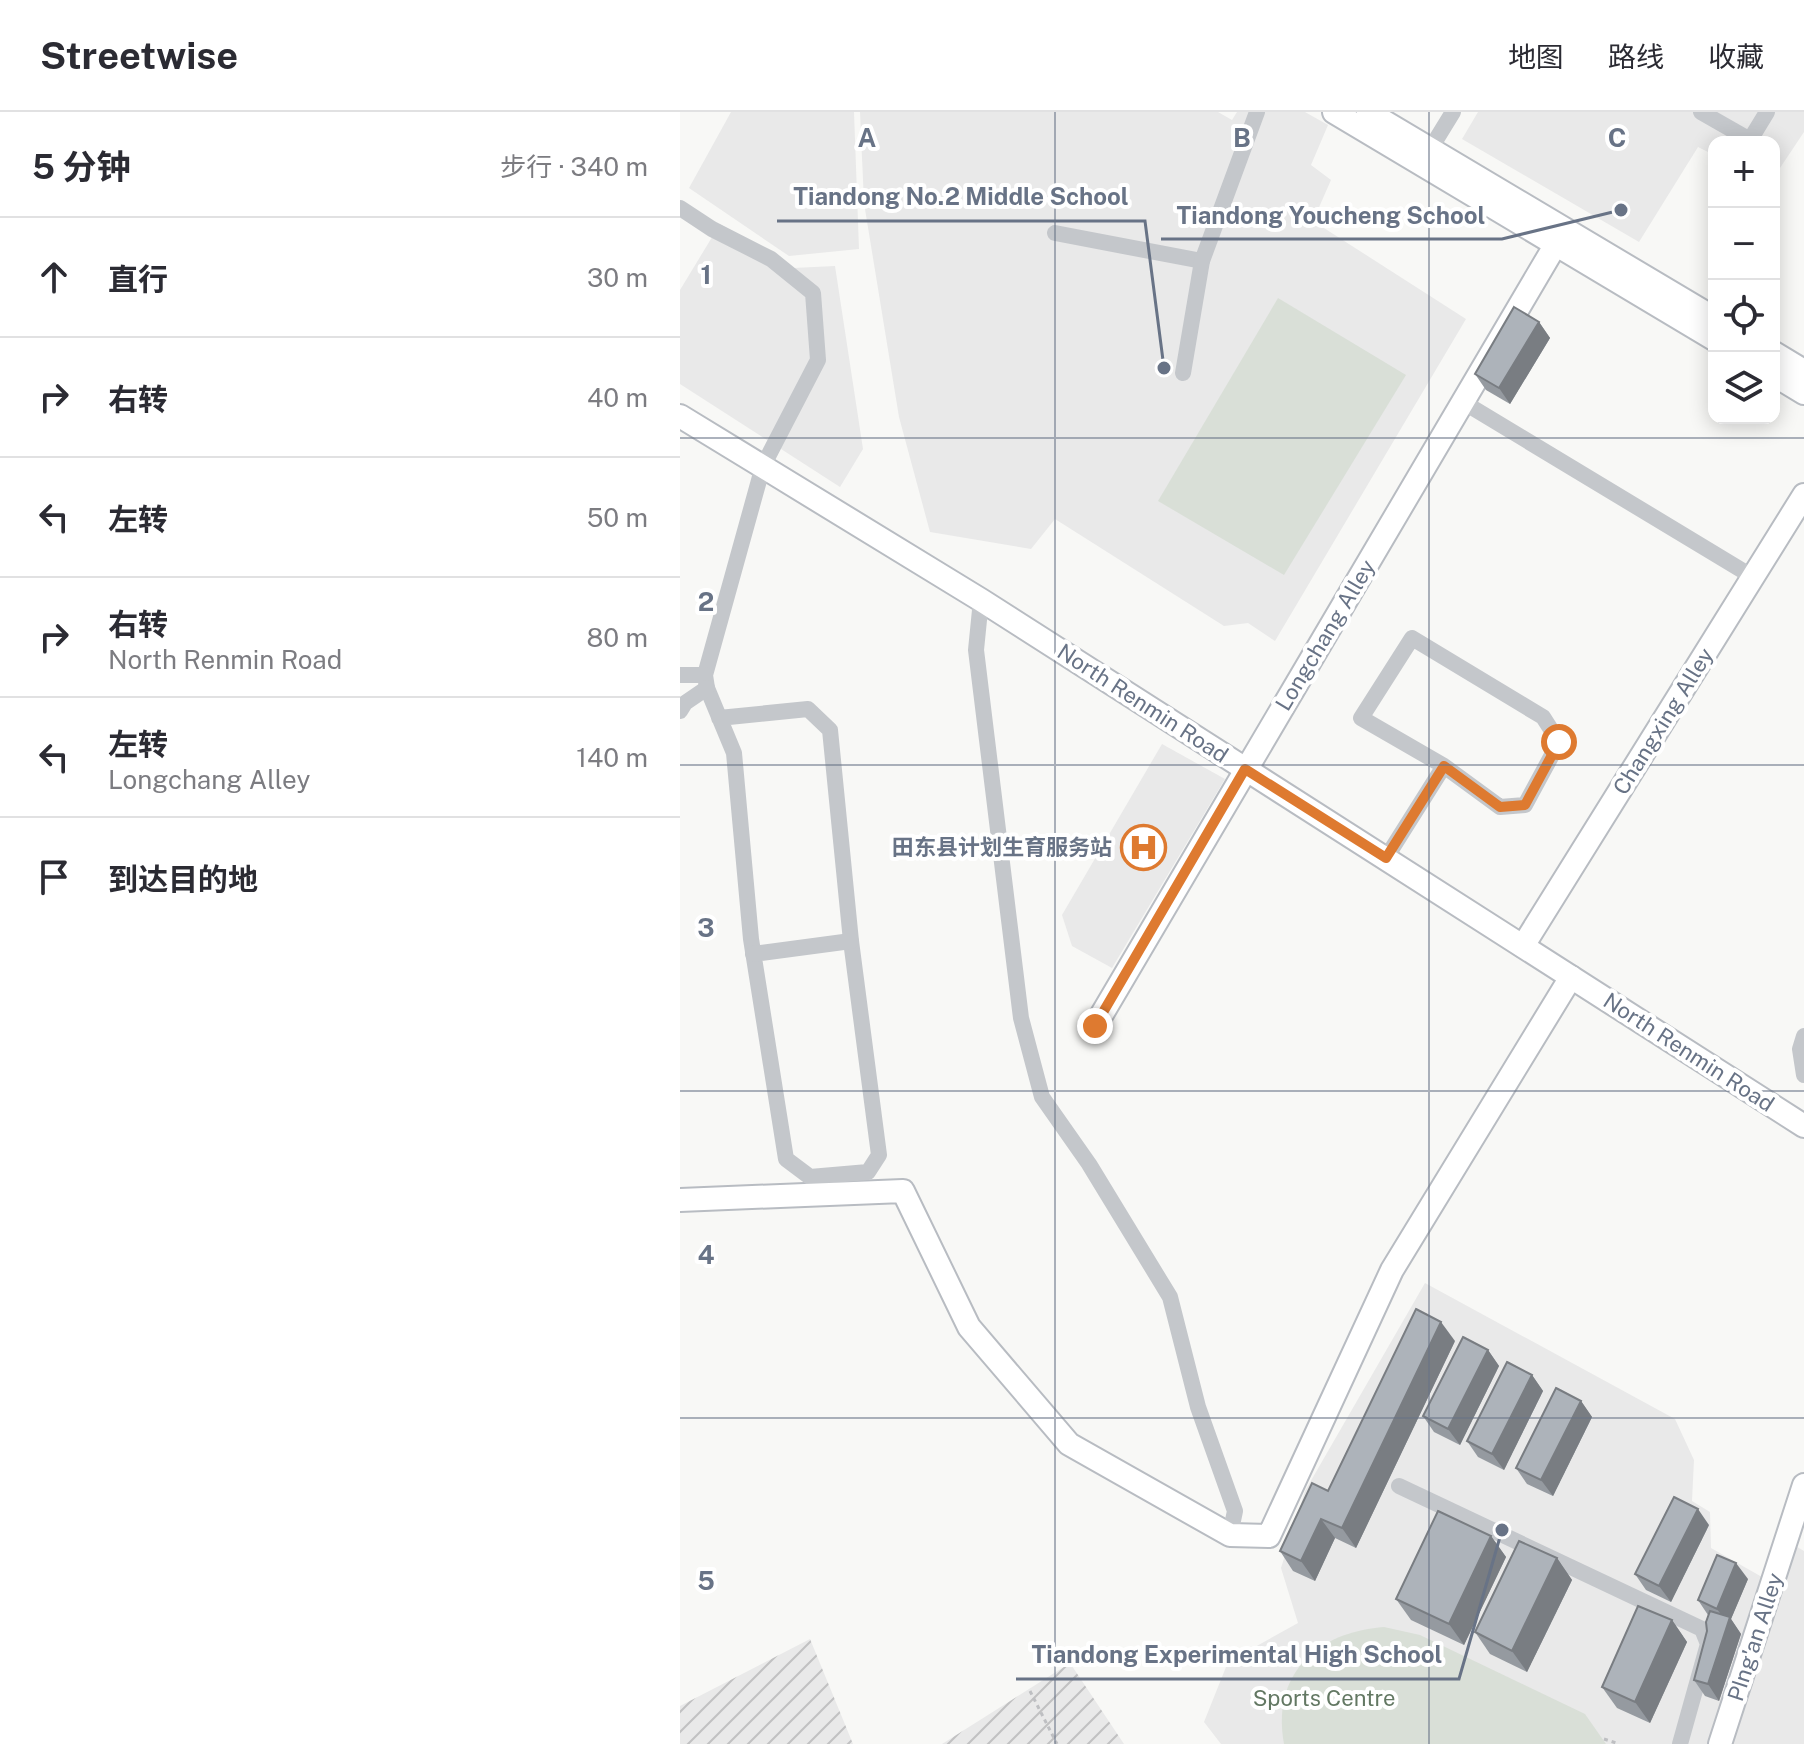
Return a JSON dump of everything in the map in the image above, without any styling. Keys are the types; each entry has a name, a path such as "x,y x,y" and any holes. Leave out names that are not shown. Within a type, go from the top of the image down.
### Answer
{"street":[{"path":"1183,373 1202,261 1257,112"},
{"path":"1334,112 1426,157 1708,315"},
{"path":"1368,112 1426,157 1556,244 1708,335"},
{"path":"1426,157 1453,112"},
{"path":"1701,112 1750,140 1767,112"},
{"path":"680,208 712,229 771,259 813,293 818,360 763,466 706,682 680,711"},
{"path":"1055,233 1202,261"},
{"name":"Longchang Alley","path":"1095,1026 1556,244"},
{"path":"1780,357 1804,371"},
{"path":"1780,379 1804,393"},
{"path":"1463,402 1753,577"},
{"name":"North Renmin Road","path":"680,416 981,600 1804,1126"},
{"name":"Changxing Alley","path":"1523,946 1804,495"},
{"path":"981,600 976,650 1021,1018 1042,1097 1089,1164 1170,1297 1198,1407 1235,1511 1230,1535"},
{"path":"1412,638 1543,717 1559,742 1525,805 1500,807 1444,766 1361,718 1412,638"},
{"path":"680,675 706,682"},
{"path":"706,682 719,718 734,753 753,954 786,1159 810,1177 868,1172 879,1155 851,941 830,730 808,709 719,718"},
{"path":"1386,858 1444,766"},
{"path":"753,954 851,941"},
{"path":"680,1200 903,1191 969,1327 1069,1444 1230,1535 1269,1536 1392,1270 1571,977"},
{"path":"1804,1036 1800,1049 1804,1075"},
{"name":"PIng'an Alley","path":"1720,1744 1804,1485"},
{"path":"1399,1486 1702,1629 1708,1644 1680,1744"}],"path":[{"path":"1030,1691 1057,1744"},
{"path":"1604,1739 1619,1744"}],"shaded area":[{"path":"731,112 854,112 859,249 789,256 689,188"},
{"path":"860,112 1218,112 1232,120 1237,112 1305,112 1328,125 1311,165 1331,180 1313,221 1466,319 1275,641 1248,623 1224,626 1055,519 1031,549 930,532 899,417 864,203"},
{"path":"1478,112 1804,112 1804,132 1780,168 1780,136 1708,136 1708,152 1698,147 1639,242 1462,139"},
{"path":"720,224 793,268 835,266 863,449 840,487 680,384 680,290"},
{"name":"田东县计划生育服务站","path":"1162,744 1225,779 1112,968 1072,946 1062,915"},
{"path":"1425,1283 1675,1419 1694,1460 1692,1501 1710,1512 1711,1548 1762,1577 1711,1744 1221,1744 1204,1722 1228,1662 1298,1623 1281,1568 1305,1491"},
{"path":"1792,1544 1804,1551 1804,1744 1728,1744"},
{"path":"810,1639 853,1744 680,1744 680,1706"},
{"path":"1070,1663 1124,1744 942,1744"}],"green space":[{"path":"1278,298 1406,375 1284,575 1158,501"},
{"name":"Sports Centre","path":"1384,1627 1420,1635 1585,1714 1606,1744 1284,1744 1282,1719 1285,1696 1304,1661 1320,1647 1339,1637"}],"building":[{"path":"1514,307 1539,322 1499,388 1475,374"},
{"path":"1416,1309 1441,1322 1342,1528 1321,1519 1301,1561 1280,1551 1312,1483 1328,1491"},
{"path":"1463,1337 1488,1350 1448,1429 1423,1416"},
{"path":"1507,1362 1532,1375 1492,1454 1467,1441"},
{"path":"1556,1388 1581,1401 1541,1480 1516,1468"},
{"path":"1674,1497 1698,1509 1659,1586 1635,1574"},
{"path":"1438,1511 1491,1536 1449,1624 1396,1599"},
{"path":"1519,1541 1557,1558 1512,1651 1475,1632"},
{"path":"1717,1555 1736,1563 1717,1609 1698,1600"},
{"path":"1638,1606 1672,1620 1635,1702 1602,1687"},
{"path":"1710,1611 1730,1617 1708,1684 1694,1680"}],"place":[{"name":"Tiandong Youcheng School","path":"1621,210"},
{"name":"Tiandong No.2 Middle School","path":"1164,368"},
{"name":"田东县计划生育服务站","path":"1143,847"},
{"name":"Tiandong Experimental High School","path":"1502,1530"}],"route":[{"path":"1095,1026 1245,769 1386,858 1444,766 1500,807 1525,805 1559,742"}]}
